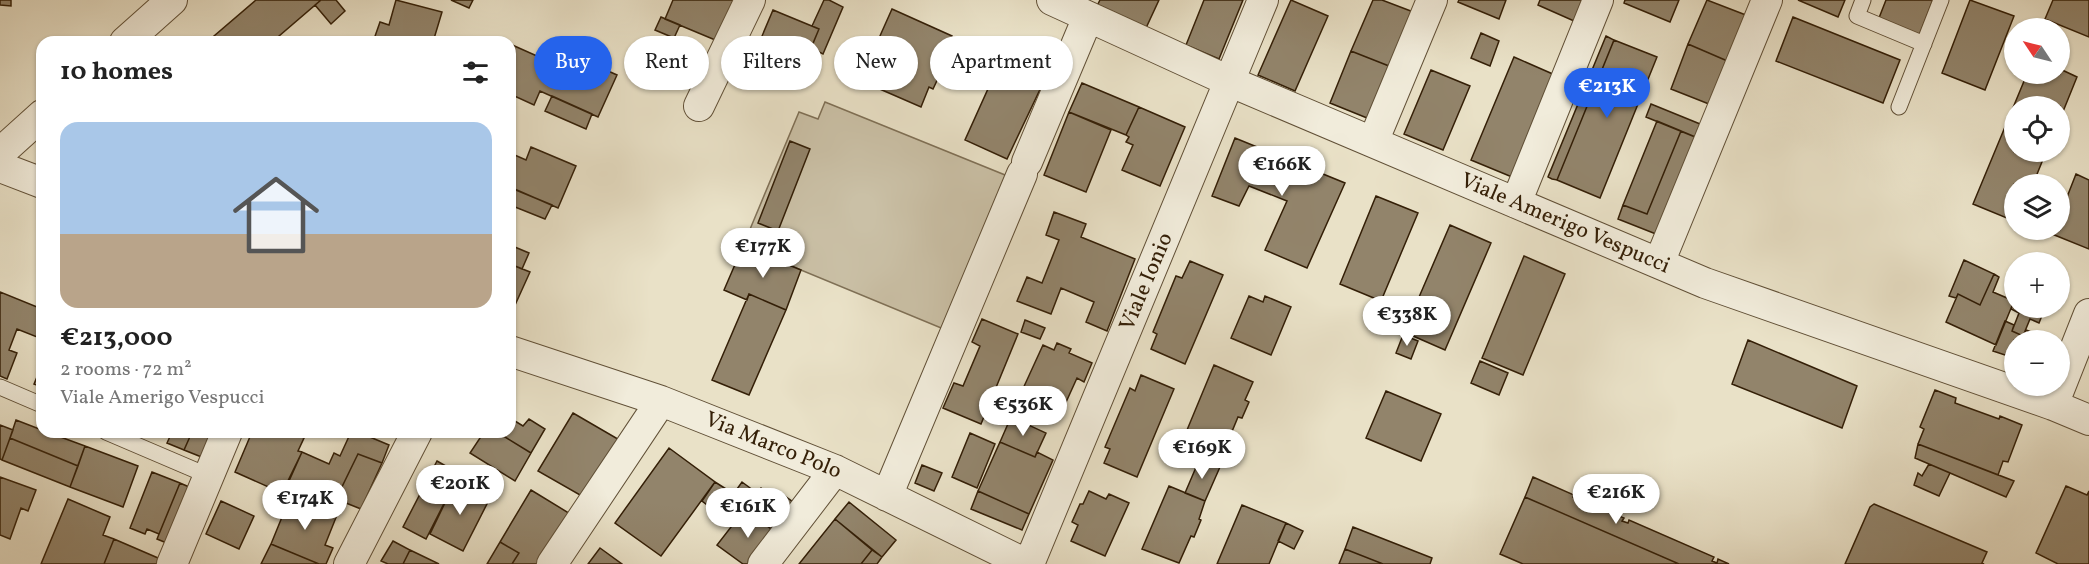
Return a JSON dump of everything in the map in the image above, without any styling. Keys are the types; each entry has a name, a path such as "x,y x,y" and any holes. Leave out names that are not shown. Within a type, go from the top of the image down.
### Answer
{"street":[{"path":"132,36 172,0"},
{"path":"699,106 750,0"},
{"name":"Viale Amerigo Vespucci","path":"1052,0 1231,82 1705,283 2053,405 2089,420"},
{"name":"Viale Ionio","path":"1027,564 1231,82 1263,0"},
{"path":"1373,142 1432,0"},
{"path":"1516,203 1598,0"},
{"path":"1659,263 1767,0"},
{"path":"887,496 1088,17"},
{"path":"0,153 36,120"},
{"path":"0,167 36,181"},
{"path":"2053,405 2089,314"},
{"name":"Via Marco Polo","path":"516,353 661,400 835,470 1027,564"},
{"path":"552,564 661,400"},
{"path":"172,564 225,438"},
{"path":"349,564 414,438"},
{"path":"762,564 835,470"}],"lane":[{"path":"1863,0 1857,16 1924,44"},
{"path":"1899,106 1941,0"},
{"path":"0,387 36,402"},
{"path":"120,438 209,476"}],"shaded area":[{"path":"825,102 1010,177 946,330 743,246 799,112 818,119"}],"building":[{"path":"0,0 11,0 11,6 0,5"},
{"path":"256,0 321,0 279,36 214,36"},
{"path":"321,0 336,0 345,11 331,24 315,5"},
{"path":"396,0 442,12 435,36 375,36 380,22 389,25"},
{"path":"451,0 473,0 469,8"},
{"path":"673,0 739,0 720,42 665,19"},
{"path":"824,0 843,7 823,54 822,36 816,36 819,29 812,26"},
{"path":"1100,0 1159,0 1146,28 1097,6"},
{"path":"1204,0 1243,0 1219,59 1186,45"},
{"path":"1291,0 1328,16 1295,91 1258,75"},
{"path":"1373,0 1382,0 1416,13 1394,68 1351,51"},
{"path":"1459,0 1506,0 1499,19 1458,2"},
{"path":"1540,0 1583,0 1574,21 1538,5"},
{"path":"1625,0 1679,0 1670,22 1624,3"},
{"path":"1707,0 1751,17 1732,63 1688,44"},
{"path":"1798,0 1845,0 1838,17"},
{"path":"1886,0 1933,0 1918,39 1877,23"},
{"path":"1970,0 2014,16 2013,18 2004,18 2004,42 1985,90 1942,73"},
{"path":"2053,0 2089,0 2089,37 2070,29 2070,18 2045,18"},
{"path":"892,9 952,36 930,36 930,88 921,107 882,90 918,90 918,36 880,36"},
{"path":"773,10 819,29 816,36 762,36"},
{"path":"661,17 680,25 675,36 655,30"},
{"path":"1793,17 1900,60 1883,103 1776,61"},
{"path":"1481,33 1499,41 1490,66 1471,58"},
{"path":"1606,36 1614,40 1557,180 1552,179 1548,177"},
{"path":"1614,40 1657,57 1600,198 1557,180"},
{"path":"1688,44 1732,63 1714,106 1671,89"},
{"path":"516,47 534,55 534,90 610,90 598,117 540,91 534,105 516,97"},
{"path":"1351,51 1394,68 1372,120 1330,103"},
{"path":"1514,57 1555,75 1512,177 1471,160"},
{"path":"1431,70 1470,86 1443,150 1404,134"},
{"path":"612,73 617,75 612,86"},
{"path":"2070,74 2077,77 2069,96 2018,96 2023,84 2070,84"},
{"path":"1082,83 1139,107 1126,135 1069,112"},
{"path":"988,90 1040,90 1007,159 965,140"},
{"path":"552,96 592,114 586,129 545,111"},
{"path":"1651,104 1705,126 1700,139 1646,117"},
{"path":"1139,107 1185,127 1160,186 1122,170 1133,145 1126,142 1129,137 1126,135"},
{"path":"1069,112 1111,130 1086,192 1044,175"},
{"path":"1657,121 1681,131 1647,214 1623,205"},
{"path":"2004,129 2004,162 2042,162 2037,174 2004,174 2004,217 1973,204"},
{"path":"1681,131 1700,139 1661,236 1618,219 1623,205 1647,214"},
{"path":"1235,138 1345,183 1307,268 1265,250 1287,201 1249,186 1239,206 1212,196"},
{"path":"790,141 810,149 778,231 758,223"},
{"path":"531,147 576,166 558,208 516,190 516,156 526,160"},
{"path":"2076,174 2089,180 2089,249 2067,240 2070,240 2070,189"},
{"path":"516,190 552,205 545,219 516,207"},
{"path":"1376,196 1418,213 1381,301 1340,284"},
{"path":"1054,212 1086,224 1081,237 1135,259 1107,331 1086,322 1094,302 1061,288 1051,314 1017,301 1027,277 1042,283 1059,240 1046,235"},
{"path":"1450,225 1491,243 1445,350 1404,332"},
{"path":"743,246 801,270 786,310 749,294 747,300 724,290"},
{"path":"516,248 529,253 522,269 516,266"},
{"path":"1524,256 1565,274 1523,375 1482,358"},
{"path":"1964,260 1994,274 1980,305 1958,294 1956,298 1949,296"},
{"path":"1190,261 1223,275 1185,364 1151,349 1157,334 1153,332 1176,276 1182,278"},
{"path":"516,266 530,272 516,303"},
{"path":"1994,274 1999,277 1993,292 2004,297 2004,318 2007,318 1996,345 1946,322 1958,294 1980,305"},
{"path":"0,292 36,307 36,337 17,329 9,350 17,353 7,379 0,376"},
{"path":"749,294 786,310 749,395 712,380"},
{"path":"1249,296 1263,302 1265,296 1291,307 1271,355 1231,338"},
{"path":"2017,318 2041,318 2039,323 2030,319 2025,330 2012,330"},
{"path":"982,319 1018,334 981,424 943,408 954,383 963,386 980,346 972,342"},
{"path":"1025,320 1045,328 1040,339 1021,332"},
{"path":"2005,321 2014,325 2012,330 2004,330 2004,355 1993,351"},
{"path":"1403,335 1418,341 1411,359 1396,353"},
{"path":"1748,340 1857,386 1842,428 1732,384"},
{"path":"1057,343 1071,349 1069,353 1092,363 1084,382 1077,378 1062,411 1021,393 1043,345 1054,350"},
{"path":"1480,361 1508,373 1499,395 1471,383"},
{"path":"1214,365 1253,382 1245,400 1249,402 1242,418 1238,417 1226,446 1187,430"},
{"path":"1141,375 1174,389 1137,477 1104,463 1110,449 1105,447 1130,388 1135,391"},
{"path":"1935,390 1956,398 1955,403 2022,425 2008,462 2003,461 1998,475 1918,444 1924,429 1920,427"},
{"path":"1386,391 1441,414 1421,461 1366,438"},
{"path":"573,413 623,442 587,499 538,471"},
{"path":"1011,417 1046,433 1035,457 1000,442"},
{"path":"529,419 545,429 531,453 507,438 516,438 516,422 523,426"},
{"path":"16,420 36,428 36,438 63,438 85,446 78,466 10,438"},
{"path":"0,425 13,430 2,460 0,459"},
{"path":"970,433 995,444 977,488 952,477"},
{"path":"10,438 78,466 70,487 2,460"},
{"path":"169,438 189,438 184,450 167,443"},
{"path":"189,438 218,438 209,460 184,450"},
{"path":"249,438 304,438 298,451 302,452 282,493 235,472"},
{"path":"348,438 372,438 389,445 382,463 358,454 336,499 289,481 302,452 329,464 334,453 340,456"},
{"path":"480,438 507,438 531,453 515,481 470,453"},
{"path":"1000,442 1035,457 1037,452 1053,460 1029,514 978,491"},
{"path":"1918,444 2014,481 2006,497 1915,458"},
{"path":"85,446 138,466 123,507 70,487"},
{"path":"669,448 715,482 661,556 615,523"},
{"path":"358,454 382,463 361,509 336,499"},
{"path":"1200,458 1220,467 1205,501 1185,493"},
{"path":"437,461 491,492 490,498 456,480 426,539 403,527"},
{"path":"1929,464 1950,473 1939,496 1914,485 1918,473 1922,476"},
{"path":"922,465 942,473 934,491 915,483"},
{"path":"152,472 180,483 159,534 147,529 145,534 130,528"},
{"path":"0,477 36,490 28,511 21,508 10,539 0,535"},
{"path":"1533,477 1574,495 1573,497 1624,518 1622,521 1628,523 1629,520 1714,557 1712,561 1717,563 1718,559 1729,564 1679,564 1525,497"},
{"path":"456,480 490,498 463,551 430,534"},
{"path":"715,482 734,494 719,514 702,501"},
{"path":"742,482 757,493 761,488 778,500 782,494 800,507 779,535 745,509 733,524 719,514"},
{"path":"180,483 196,490 174,546 157,539"},
{"path":"1169,486 1205,501 1194,537 1191,536 1179,563 1142,549"},
{"path":"2066,486 2087,495 2089,491 2089,564 2058,564 2036,553"},
{"path":"531,490 572,515 542,564 512,564 519,553 500,542"},
{"path":"978,491 1029,514 1022,530 971,509"},
{"path":"1089,491 1106,499 1109,494 1129,503 1105,556 1071,541 1078,525 1072,522"},
{"path":"291,495 337,515 325,545 333,548 326,564 319,564 271,544"},
{"path":"1525,497 1679,564 1523,564 1500,554"},
{"path":"68,499 110,517 103,535 114,539 104,564 41,564"},
{"path":"221,501 254,516 239,549 206,534"},
{"path":"849,502 896,540 882,557 835,519"},
{"path":"1874,504 1987,552 1982,563 1984,564 1845,564 1870,507"},
{"path":"1242,505 1286,523 1269,564 1217,564"},
{"path":"745,509 779,535 757,564 743,564 717,545"},
{"path":"835,519 872,550 861,564 799,564"},
{"path":"1286,523 1303,531 1294,549 1278,541"},
{"path":"1353,527 1432,558 1430,564 1383,564 1345,549"},
{"path":"114,539 165,561 164,564 104,564"},
{"path":"393,541 410,550 403,564 388,564 381,561"},
{"path":"500,542 519,553 512,564 487,564"},
{"path":"271,544 319,564 261,564"},
{"path":"600,548 622,564 588,564"},
{"path":"1345,549 1383,564 1339,564"},
{"path":"410,550 439,564 403,564"},
{"path":"872,550 882,557 877,564 861,564"}]}
